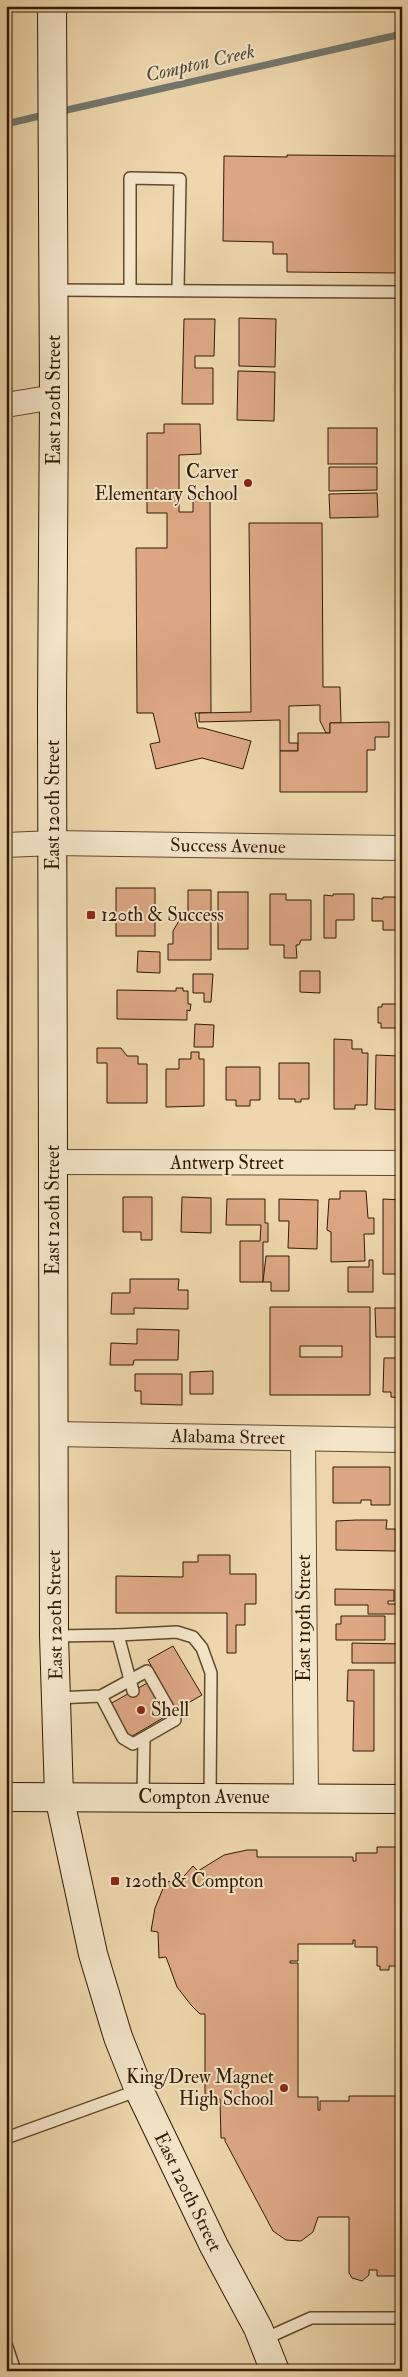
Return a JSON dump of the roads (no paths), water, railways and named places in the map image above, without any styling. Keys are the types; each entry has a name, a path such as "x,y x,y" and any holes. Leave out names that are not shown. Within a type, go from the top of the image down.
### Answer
{"street":[{"name":"East 120th Street","path":"52,6 54,397 53,1434 54,1636 58,1796 93,1954 118,2037 139,2090 214,2246 262,2340 275,2371"},
{"path":"6,405 54,397"},
{"name":"Success Avenue","path":"6,845 53,843 402,848"},
{"name":"Antwerp Street","path":"53,1162 402,1163"},
{"name":"Alabama Street","path":"53,1434 402,1440"},
{"name":"East 119th Street","path":"303,1439 306,1798"},
{"name":"Compton Avenue","path":"6,1797 402,1799"}],"lane":[{"path":"130,290 130,178 180,180 178,290"},
{"path":"53,290 402,292"},
{"path":"54,1636 177,1632 193,1637 202,1648 211,1673 210,1798"},
{"path":"118,1635 131,1686"},
{"path":"56,1698 101,1696 131,1686 147,1671 175,1720 149,1732 133,1744 123,1738 101,1696"},
{"path":"143,1797 149,1732"},
{"path":"6,2138 139,2090"},
{"path":"262,2340 311,2318 402,2318"},
{"path":"6,2344 15,2371"}],"waterway":[{"name":"Compton Creek","path":"58,112 402,34"},
{"name":"Compton Creek","path":"6,124 48,114"}],"place":[{"name":"Carver Elementary School","path":"248,483"},
{"name":"120th & Success","path":"91,915"},
{"name":"Shell","path":"141,1710"},
{"name":"120th & Compton","path":"115,1881"},
{"name":"King/Drew Magnet High School","path":"284,2088"}]}
